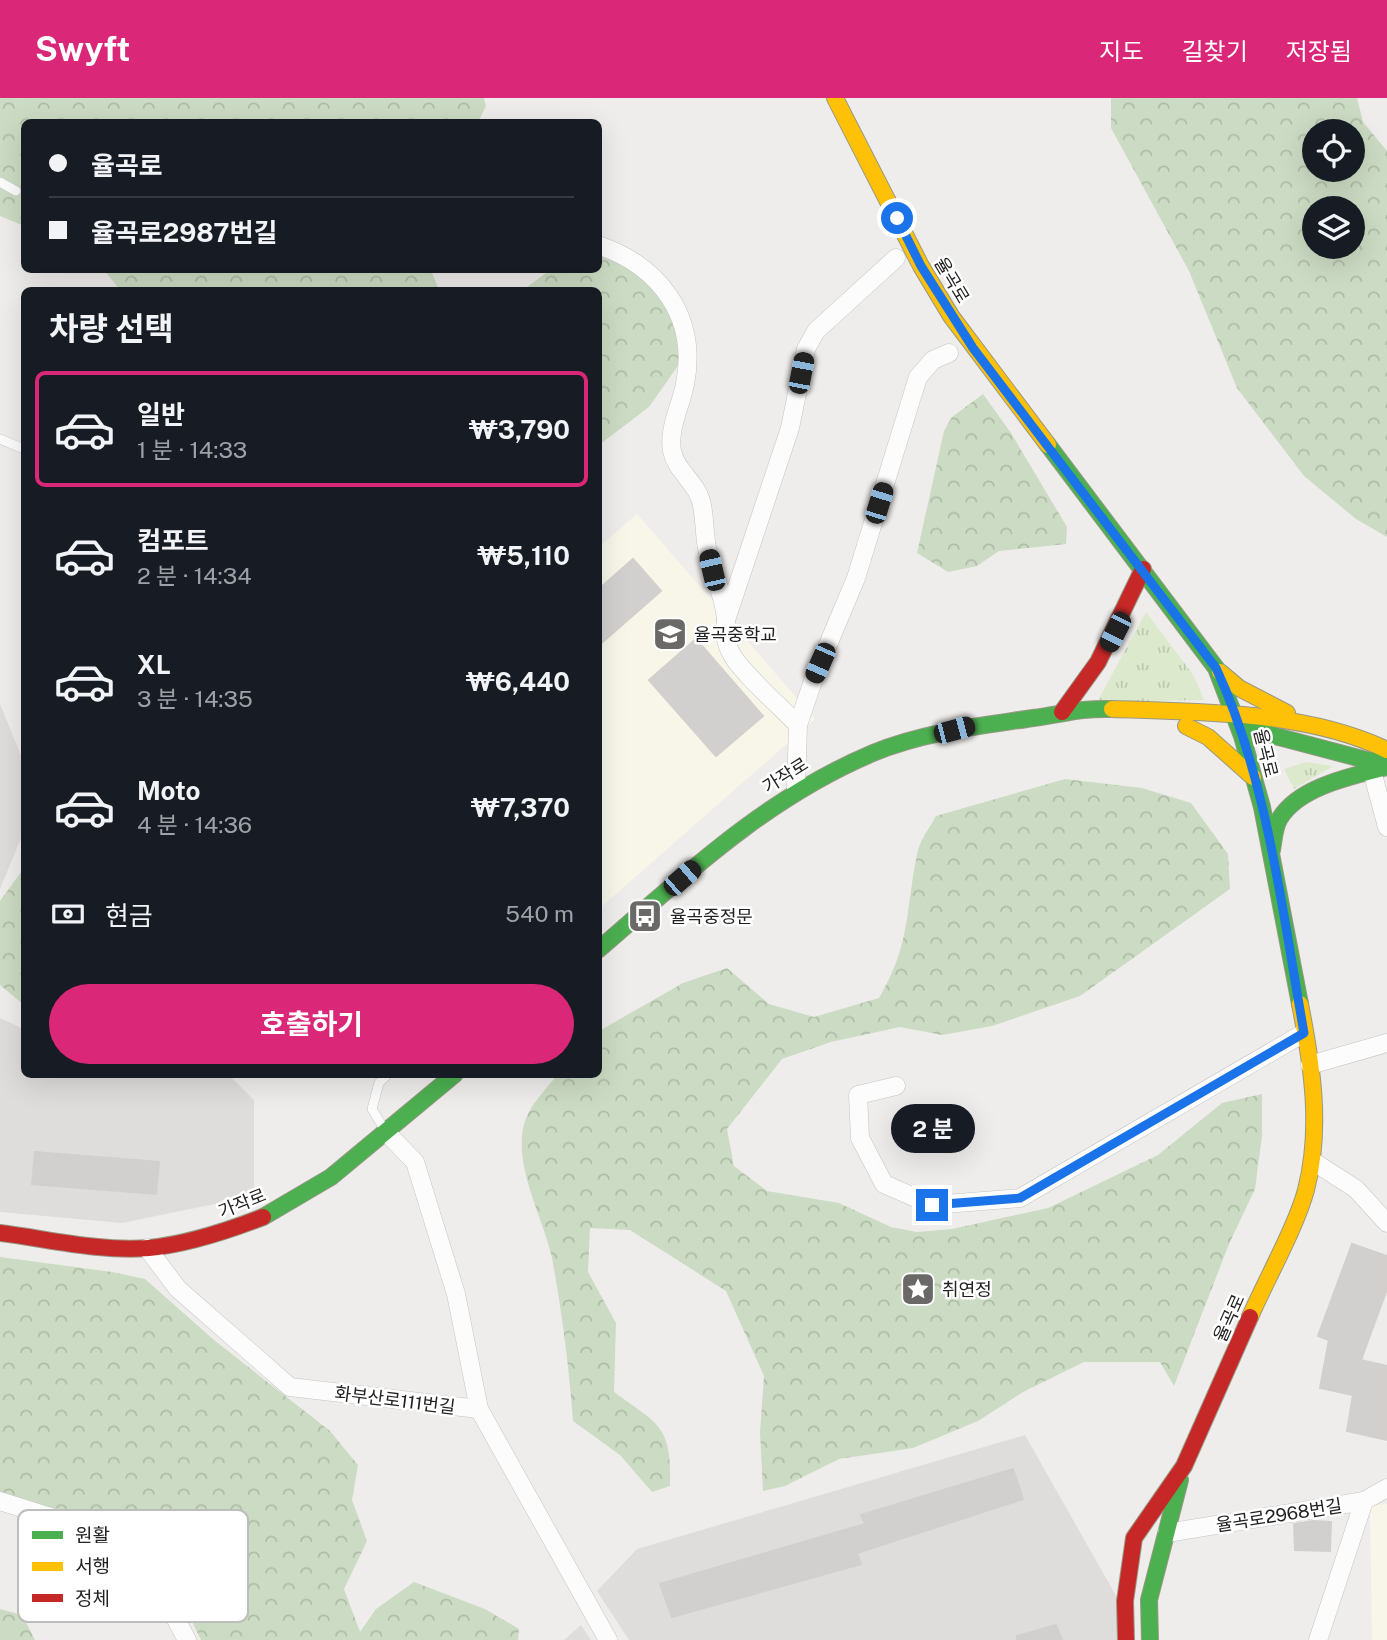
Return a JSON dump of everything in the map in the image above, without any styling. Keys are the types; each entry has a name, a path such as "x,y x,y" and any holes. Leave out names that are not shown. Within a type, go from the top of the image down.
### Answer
{"street":[{"name":"율곡로","path":"835,98 921,266 951,316 1216,668 1237,720 1272,850 1310,1065 1315,1116 1314,1162 1305,1193 1184,1466 1149,1600 1150,1640"},
{"path":"602,246 625,255 654,275 668,291 677,312 687,349 685,382 672,430 672,452 696,488 702,504 706,546 726,620"},
{"path":"799,725 731,654 724,635 726,620 790,428 806,349 816,331 895,258"},
{"path":"796,790 799,725 814,678 856,578 918,377 933,360 949,354"},
{"path":"1062,712 1076,696 1107,648 1143,569"},
{"path":"1216,668 1240,688 1280,710 1358,736"},
{"name":"가작로","path":"602,947 724,842 796,790 875,752 977,724 1035,718 1079,708 1237,720 1358,736 1387,750"},
{"name":"가작로","path":"1035,718 1185,726 1237,720 1382,767"},
{"path":"1185,726 1208,737 1253,777"},
{"path":"1272,850 1280,818 1293,806 1329,784 1382,767 1387,828"},
{"path":"896,1086 858,1095 860,1138 884,1184 932,1205 1020,1198 1304,1033"},
{"path":"1310,1065 1387,1043"},
{"name":"가작로","path":"0,1233 147,1248 209,1237 256,1221 309,1194 387,1133 450,1078"},
{"path":"387,1133 415,1162 456,1294 479,1409"},
{"path":"1314,1162 1356,1189 1387,1223"},
{"name":"화부산로111번길","path":"147,1248 177,1289 290,1387 479,1409 608,1640"},
{"name":"율곡로","path":"1126,1640 1125,1601 1134,1538 1184,1466"},
{"name":"율곡로2968번길","path":"1167,1533 1364,1501 1387,1488"},
{"path":"0,1501 28,1510"},
{"path":"1318,1640 1364,1501"},
{"path":"177,1622 187,1640"}],"lane":[{"path":"0,182 16,191"},
{"path":"0,439 21,448"},
{"path":"384,1078 379,1083 372,1109 387,1133"}],"shaded area":[{"name":"율곡중학교","path":"637,514 815,719 602,906 602,545"},
{"path":"0,704 21,756 21,838 0,889"},
{"path":"0,1018 21,1028 21,1078 232,1078 254,1100 254,1196 122,1223 0,1212"},
{"path":"1025,1435 1119,1601 1117,1640 629,1640 597,1591 637,1549"},
{"path":"1387,1504 1387,1640 1372,1640 1370,1505"},
{"path":"581,1625 591,1640 564,1640"}],"green space":[{"path":"0,98 484,98 486,106 480,119 21,119 21,225 0,216"},
{"path":"1111,98 1357,98 1362,119 1302,119 1302,182 1365,182 1365,124 1387,151 1387,537 1356,519 1304,476 1237,388 1189,271 1111,128"},
{"path":"602,252 636,256 678,297 682,360 649,407 602,443 602,287 527,287 546,273 602,273"},
{"path":"106,273 432,273 438,287 118,287"},
{"path":"983,394 1011,433 1067,527 1066,544 999,551 977,566 948,572 917,553 944,431 952,417"},
{"path":"1146,612 1194,676 1204,700 1097,702"},
{"path":"1306,762 1333,766 1294,789 1284,769"},
{"path":"1065,779 1142,788 1191,803 1228,854 1230,889 1080,996 992,1026 942,1035 900,1027 831,1042 782,1059 727,1129 734,1166 767,1191 839,1203 891,1227 917,1232 952,1229 1048,1208 1158,1155 1222,1103 1262,1094 1262,1136 1255,1189 1229,1244 1174,1386 1160,1362 1084,1362 1023,1392 978,1421 913,1448 839,1459 785,1486 763,1491 760,1432 764,1376 726,1291 630,1230 590,1228 588,1272 616,1323 614,1392 660,1428 668,1450 670,1486 652,1492 620,1455 573,1421 565,1340 552,1258 530,1188 522,1152 526,1118 555,1078 602,1078 602,1029 683,983 727,968 769,1004 814,1017 879,998 890,978 902,942 918,850 936,816"},
{"path":"21,872 21,1002 0,985 0,901"},
{"path":"0,1257 145,1279 214,1340 330,1431 358,1465 352,1500 367,1541 344,1589 360,1632 376,1609 414,1582 485,1609 519,1629 518,1640 201,1640 192,1622 248,1622 248,1510 63,1510 0,1496"},
{"path":"0,1609 18,1614 18,1622 26,1622 35,1640 0,1640"}],"building":[{"path":"633,559 661,591 602,643 602,586"},
{"path":"696,639 763,716 716,756 649,680"},
{"path":"35,1152 159,1162 156,1194 32,1184"},
{"path":"1352,1244 1387,1256 1387,1289 1361,1360 1387,1366 1387,1440 1347,1431 1353,1395 1320,1388 1329,1340 1318,1336"},
{"path":"1013,1469 1023,1499 857,1553 861,1564 672,1617 660,1584 865,1524 861,1515"},
{"path":"1331,1522 1330,1551 1295,1550 1294,1524"},
{"path":"1056,1625 1062,1640 1017,1640 1017,1636"}],"traffic: fast":[{"path":"1048,445 1216,668 1242,736 1262,807 1300,1004"},
{"path":"602,947 728,840 797,792 834,771 892,746 952,731 1081,710 1112,709"},
{"path":"1245,728 1366,760 1387,762"},
{"path":"1272,850 1275,829 1280,818 1300,798 1328,784 1387,767"},
{"path":"263,1217 331,1177 450,1078"},
{"path":"1150,1640 1149,1600 1180,1480"}],"traffic: slow":[{"path":"835,98 921,266 951,316 1048,445"},
{"path":"1220,672 1239,688 1287,713"},
{"path":"1112,709 1217,713 1288,721 1356,737 1387,750"},
{"path":"1186,726 1208,737 1253,777"},
{"path":"1250,1317 1295,1220 1311,1167 1314,1097 1300,1004"}],"traffic: jam":[{"path":"1062,712 1098,662 1143,569"},
{"path":"0,1233 93,1247 149,1248 207,1236 263,1217"},
{"path":"1126,1640 1125,1601 1134,1538 1184,1466 1250,1317"}],"place":[{"name":"율곡중학교","path":"670,634"},
{"name":"율곡중정문","path":"645,916"},
{"name":"취연정","path":"918,1289"}],"route":[{"path":"897,218 921,266 973,348 1200,643 1216,668 1240,726 1272,850 1304,1033 1020,1198 932,1205"}]}
